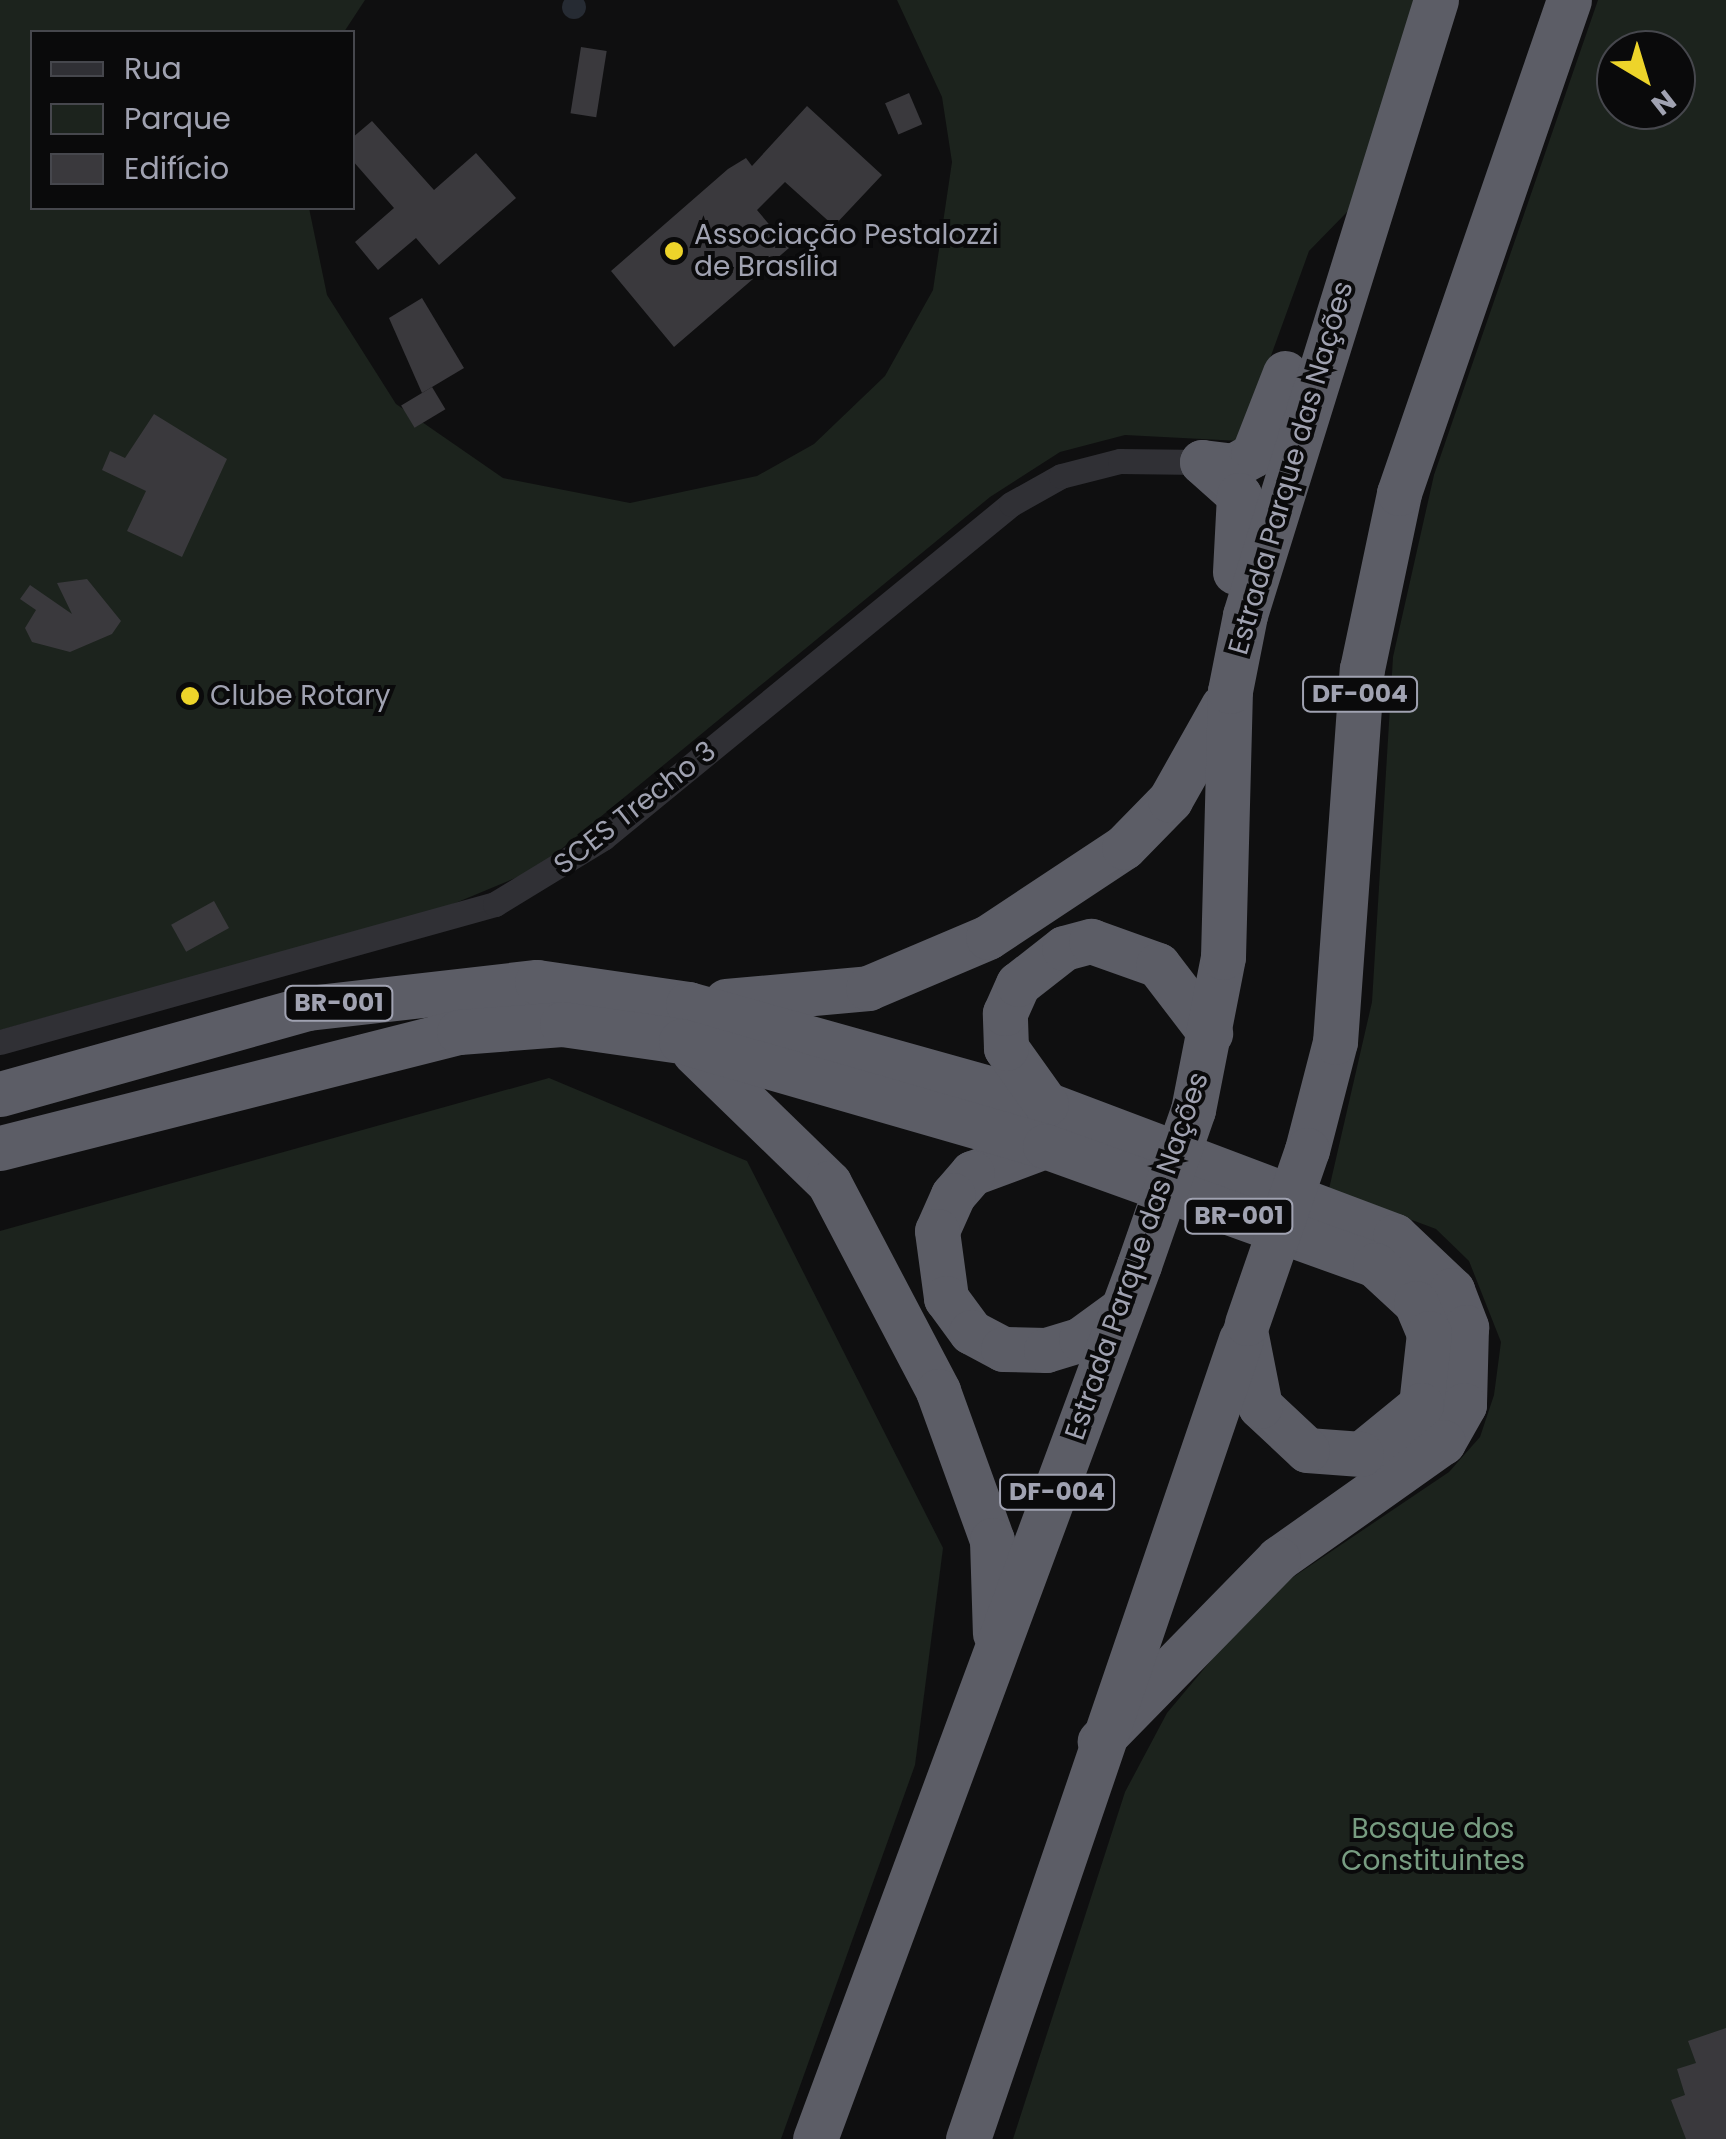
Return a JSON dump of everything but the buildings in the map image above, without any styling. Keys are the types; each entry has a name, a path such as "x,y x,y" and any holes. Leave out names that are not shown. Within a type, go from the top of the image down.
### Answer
{"highway":[{"name":"Estrada Parque das Nações","path":"815,2139 992,1676 1194,1110 1223,957 1230,691 1245,614 1358,234 1436,0"},
{"name":"DF-004","path":"972,2133 1100,1741 1307,1150 1335,1042 1362,669 1399,493 1569,0"},
{"path":"1202,462 1232,466 1263,442 1312,291 1331,254 1358,234"},
{"path":"1202,462 1239,495 1234,568 1245,614"},
{"name":"BR-001","path":"0,1148 459,1032 562,1024 685,1023 868,988 988,937 1147,824 1200,756 1230,691"},
{"path":"1122,1309 1081,1339 1046,1350 1004,1348 972,1332 946,1298 937,1231 954,1195 972,1172 1046,1125 1006,1048 1005,1013 1018,984 1064,948 1091,940 1158,965 1210,1034"},
{"name":"BR-001","path":"0,1094 308,1008 429,988 538,982 1046,1125 1396,1236 1452,1290 1470,1365 1464,1405 1443,1442 1278,1560 1100,1741"},
{"path":"685,1023 830,1183 938,1391 992,1540 992,1676"},
{"name":"BR-001","path":"1046,1125 1375,1265 1416,1303 1429,1333 1421,1406 1361,1454 1307,1450 1260,1406 1246,1326"}],"street":[{"name":"SCES Trecho 3","path":"0,1042 495,904 604,838 1011,504 1061,476 1120,461 1202,462"}],"green space":[{"path":"0,0 365,0 345,30 30,30 30,210 309,210 327,295 396,404 503,478 630,503 757,476 814,444 885,376 933,290 952,162 942,97 897,0 1420,0 1349,210 1309,251 1240,441 1125,435 1060,452 990,497 537,869 441,909 0,1030"},
{"name":"Bosque dos Constituintes","path":"1598,0 1726,0 1726,2139 1013,2139 1125,1792 1167,1713 1265,1596 1449,1472 1480,1437 1494,1395 1501,1342 1469,1261 1436,1229 1329,1189 1372,1002 1393,657 1434,475"},
{"path":"549,1078 747,1161 943,1548 915,1765 781,2139 0,2139 0,1231"}],"shaded area":[{"path":"566,-1 582,-1 585,11 578,18 570,18 563,11"}],"place":[{"name":"Associação Pestalozzi de Brasília","path":"674,251"},
{"name":"Clube Rotary","path":"190,696"}]}
